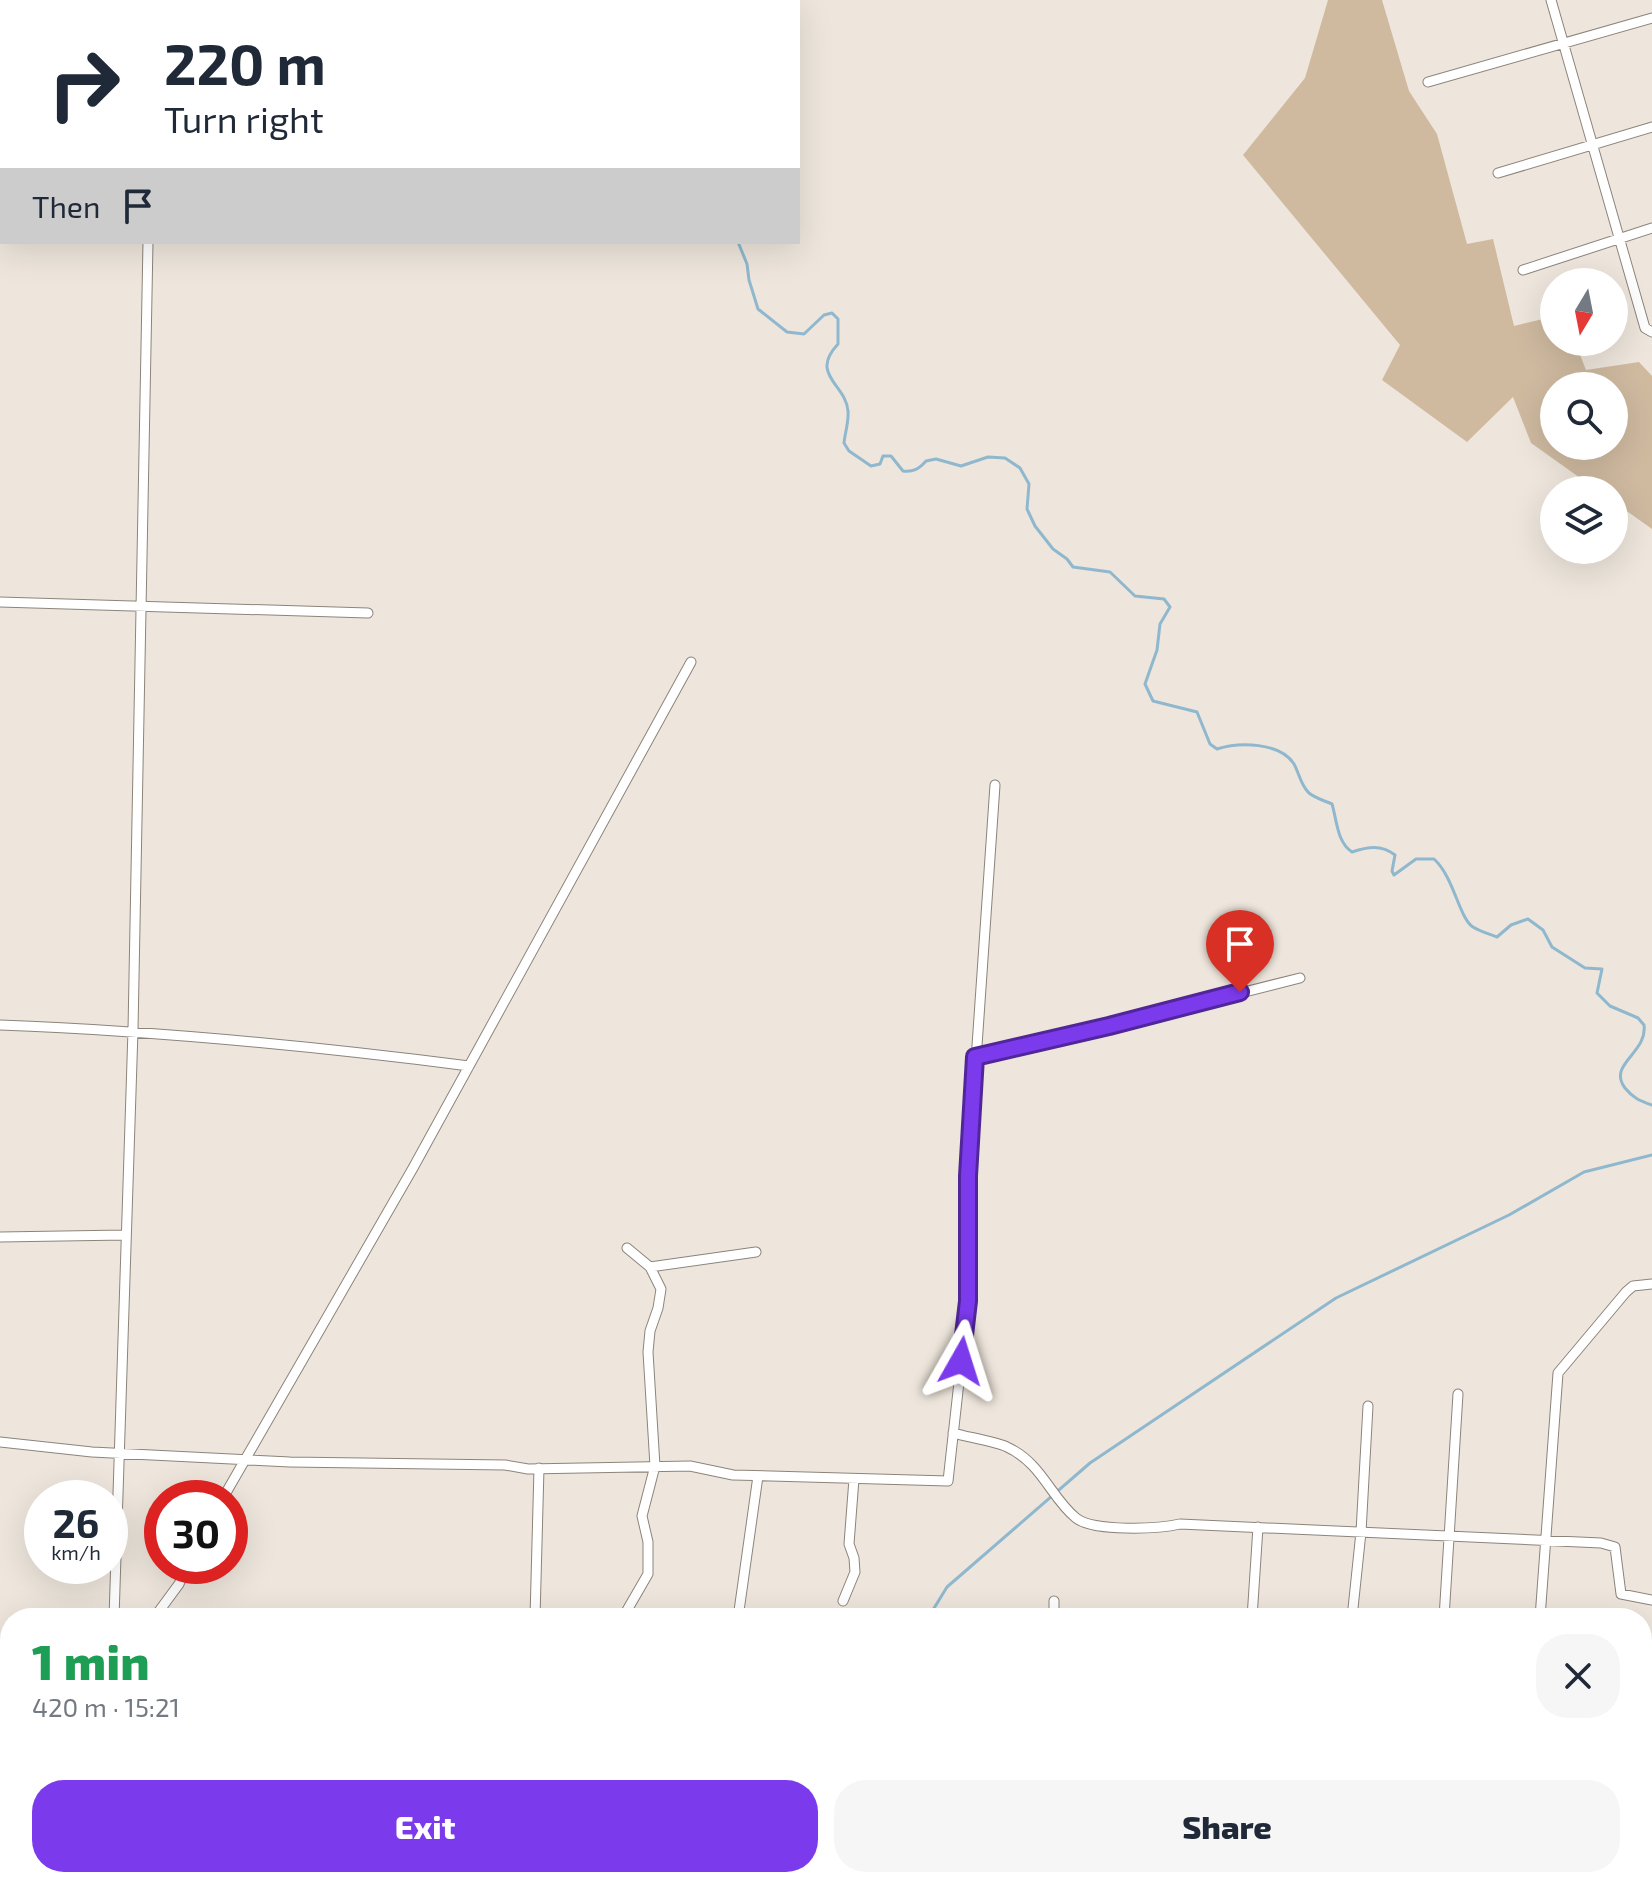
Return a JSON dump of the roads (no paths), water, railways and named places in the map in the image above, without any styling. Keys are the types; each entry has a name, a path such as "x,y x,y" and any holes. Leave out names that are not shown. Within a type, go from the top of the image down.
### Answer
{"street":[{"path":"1551,0 1645,328 1652,332"},
{"path":"1428,82 1652,18"},
{"path":"1498,173 1652,127"},
{"path":"1523,270 1652,228"},
{"path":"114,1608 133,1030 148,244"},
{"path":"0,602 368,613"},
{"path":"233,1480 413,1168 691,662"},
{"path":"0,1442 119,1453 290,1462 539,1468 690,1466 733,1475 948,1481 968,1301 968,1176 995,785"},
{"path":"975,1057 1300,978"},
{"path":"0,1025 133,1030 469,1066"},
{"path":"0,1237 125,1235"},
{"path":"627,1248 650,1267 661,1289 648,1352 655,1466 642,1516 648,1542 648,1574 628,1608"},
{"path":"650,1267 756,1252"},
{"path":"1541,1608 1558,1373 1626,1292 1633,1286 1652,1284"},
{"path":"1445,1608 1458,1394"},
{"path":"1353,1608 1368,1406"},
{"path":"953,1433 1007,1447 1039,1471 1074,1517 1082,1522 1148,1529 1180,1524 1601,1543 1615,1547 1621,1594 1652,1600"},
{"path":"535,1608 539,1468"},
{"path":"739,1608 758,1476"},
{"path":"843,1601 855,1572 849,1544 854,1479"},
{"path":"1253,1608 1258,1527"},
{"path":"161,1608 179,1584"},
{"path":"1054,1601 1054,1608"}],"waterway":[{"path":"739,244 758,309 787,332 804,334 824,315 832,313 838,319 838,344 827,364 831,379 846,402 848,415 844,443 849,451 871,466 880,464 883,456 891,456 903,471 919,468 926,461 936,459 961,466 988,457 1005,458 1020,468 1029,484 1027,509 1035,526 1053,549 1073,567 1110,572 1135,596 1164,599 1170,607 1160,624 1157,650 1145,684 1153,701 1197,712 1210,744 1217,749 1236,745 1258,746 1279,751 1288,757 1306,790 1332,804 1340,837 1352,852 1374,848 1390,852 1395,855 1394,875 1416,859 1434,859 1447,876 1468,922 1475,928 1497,937 1511,925 1528,919 1543,930 1552,947 1585,968 1602,969 1597,993 1610,1006 1638,1018 1644,1025 1644,1035 1624,1065 1621,1080 1631,1094 1652,1105"},
{"path":"934,1608 947,1587 1090,1463 1336,1298 1509,1215 1584,1172 1652,1155"}]}
